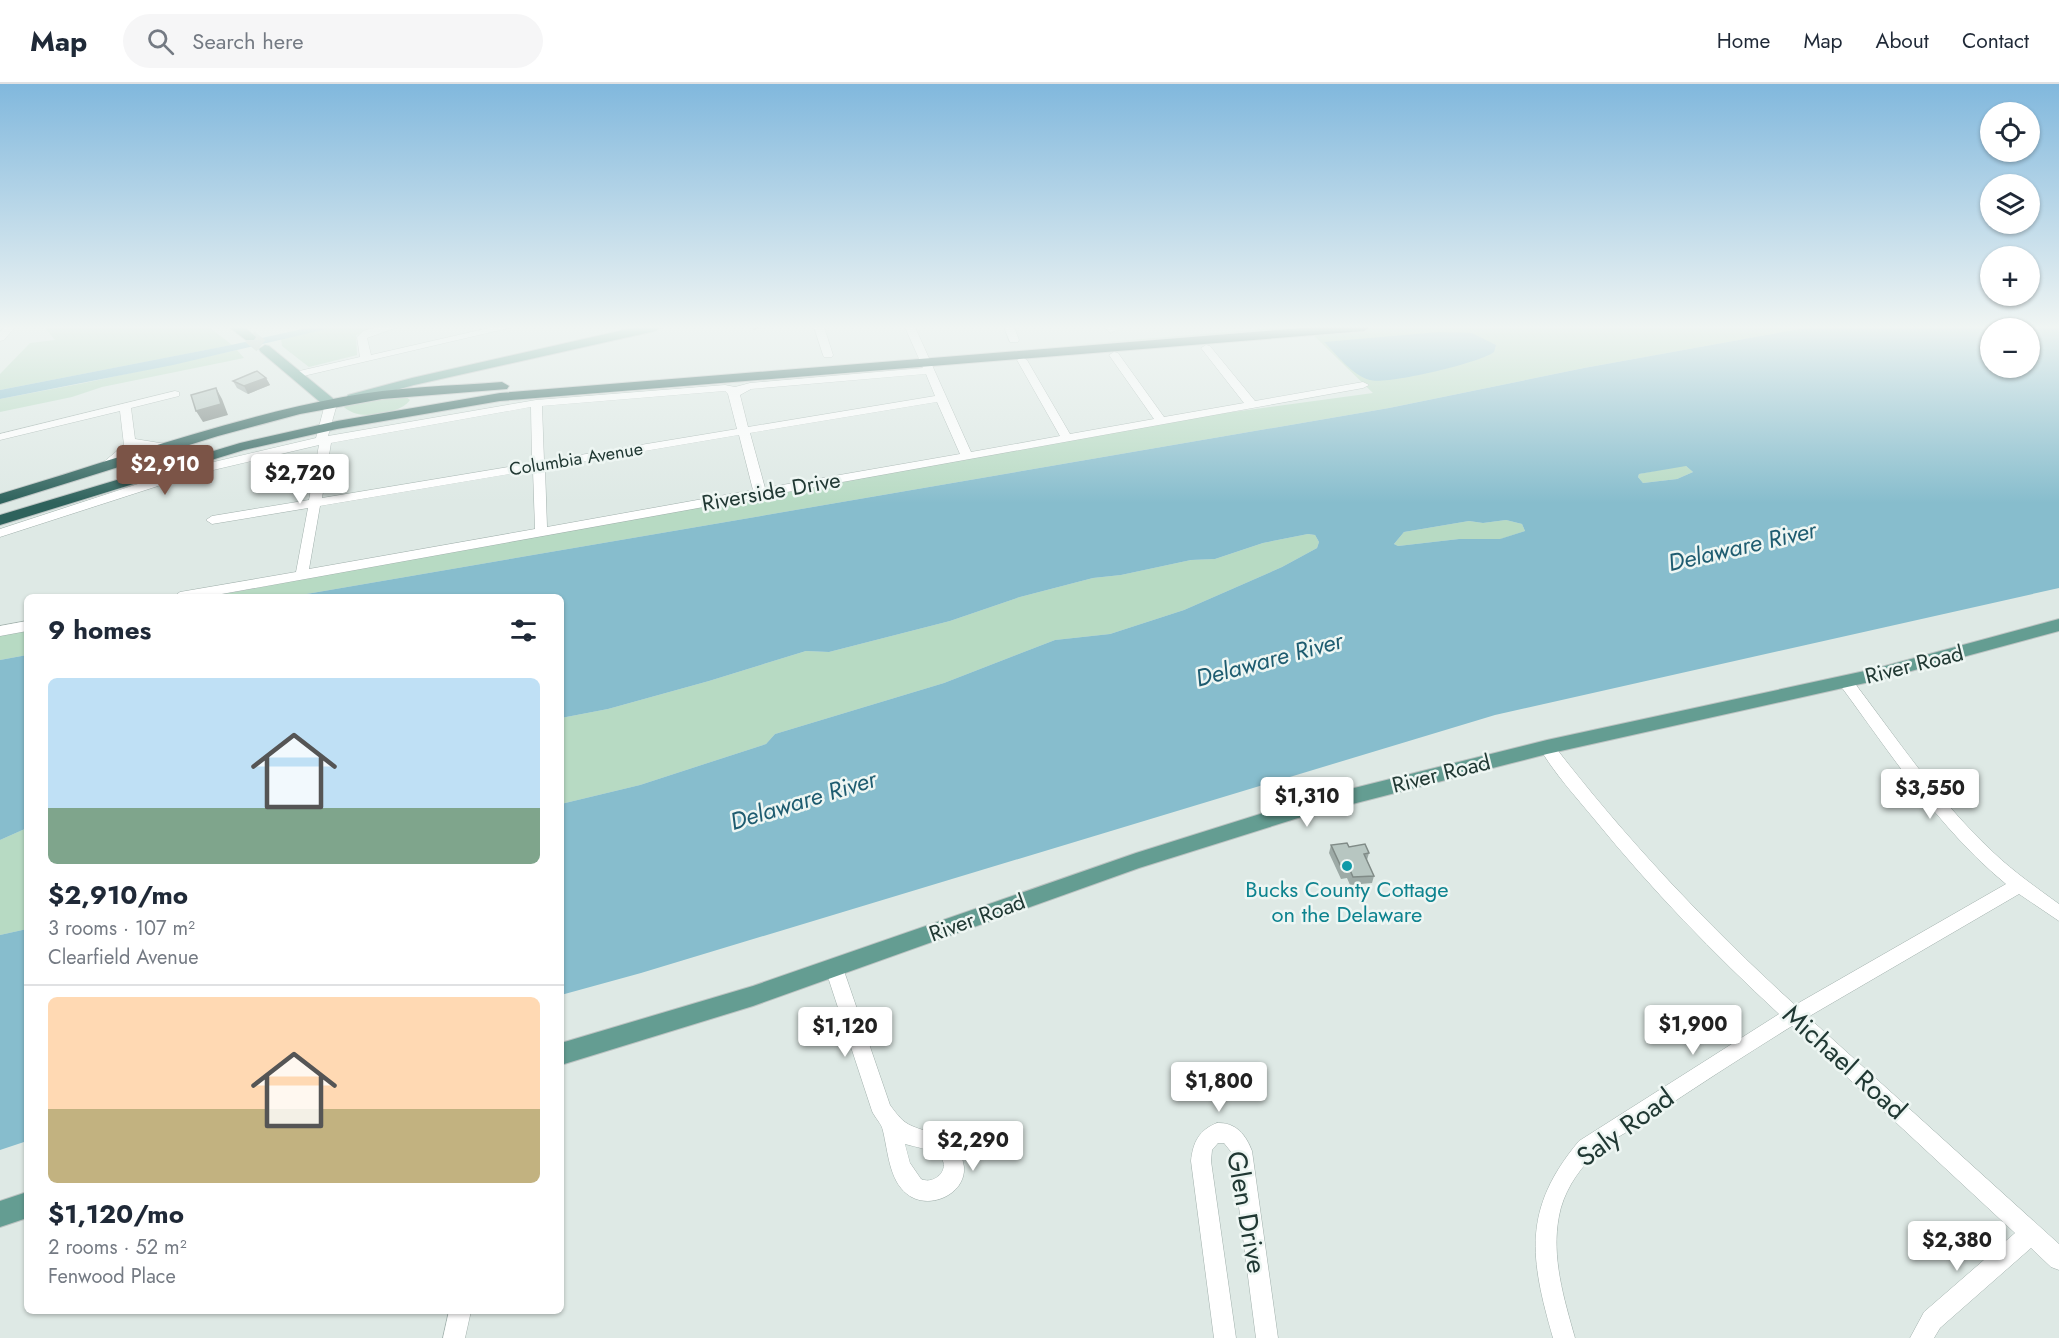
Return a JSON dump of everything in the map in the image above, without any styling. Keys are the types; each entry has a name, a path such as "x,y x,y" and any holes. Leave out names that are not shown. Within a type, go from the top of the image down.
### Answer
{"highway":[{"path":"0,499 162,447 337,402 404,393 513,386"},
{"path":"0,520 221,452 325,434 364,420 530,394 634,386"},
{"path":"389,415 414,407 452,389"},
{"path":"404,393 414,396 416,403 414,407"},
{"path":"337,402 346,415 364,420"},
{"path":"86,472 106,471 111,474 108,481 92,491"}],"main road":[{"path":"315,386 337,402 396,386"},
{"path":"452,389 460,386"},
{"name":"River Road","path":"564,1053 655,1027 834,968 1127,864 1240,828 1420,778 1547,747 1845,681 2059,625"},
{"path":"0,1214 24,1206"}],"street":[{"path":"734,394 738,390 753,386"},
{"path":"935,386 967,456"},
{"path":"1037,386 1067,438"},
{"path":"1136,386 1161,421"},
{"path":"1236,386 1252,405"},
{"name":"Riverside Drive","path":"196,594 1360,386"},
{"path":"0,534 188,472 325,434 536,403 724,388 732,390 734,394 760,493"},
{"path":"0,437 175,394"},
{"name":"Columbia Avenue","path":"212,520 941,398"},
{"path":"302,574 316,504 325,434 337,402"},
{"path":"536,403 541,532"},
{"path":"105,466 130,446 125,406"},
{"path":"131,442 141,446 162,447"},
{"path":"0,631 24,627"},
{"path":"1845,681 1948,816 1978,849 2019,885 2059,914"},
{"name":"Michael Road","path":"1547,747 1584,796 1660,886 1737,964 2059,1259"},
{"name":"Saly Road","path":"1564,1338 1550,1290 1545,1260 1545,1232 1552,1199 1570,1164 1586,1149 1794,1016 2019,885"},
{"path":"834,968 882,1111 893,1125"},
{"name":"Glen Drive","path":"1225,1338 1202,1161 1204,1144 1212,1134 1217,1132 1231,1136 1238,1142 1242,1151 1267,1338"},
{"path":"1921,1338 1932,1320 2031,1234"},
{"path":"454,1338 459,1314"}],"green space":[{"path":"0,386 23,386 0,390"},
{"path":"71,386 109,386 72,397 0,412 0,399"},
{"path":"1365,386 1499,386 1389,408 306,594 225,594 1218,414 1373,393"},
{"path":"405,396 410,400 406,404 392,411 375,415 354,413 341,405"},
{"path":"1686,466 1693,472 1677,479 1643,483 1638,477 1639,474"},
{"path":"1506,520 1522,524 1525,531 1501,539 1459,539 1398,546 1394,544 1404,532 1469,521 1483,523"},
{"path":"1308,534 1315,535 1319,542 1317,548 1282,567 1184,610 1110,634 1055,640 944,683 775,734 766,744 640,785 564,803 564,717 608,709 806,651 829,652 950,621 1020,597 1093,578 1121,575 1191,560 1215,559 1263,543"},
{"path":"24,632 24,656 0,660 0,636"},
{"path":"24,829 24,930 0,935 0,840"}],"water":[{"path":"23,386 69,386 0,399 0,390"},
{"name":"Delaware River","path":"1499,386 2059,386 2059,588 1495,715 641,973 564,994 564,803 640,785 766,744 775,734 944,683 1055,640 1110,634 1184,610 1282,567 1317,548 1319,542 1315,535 1308,534 1263,543 1215,559 1191,560 1121,575 1093,578 1020,597 950,621 829,652 806,651 608,709 564,717 564,594 306,594 1389,408","holes":["1686,466 1693,472 1677,479 1643,483 1638,477 1639,474","1506,520 1522,524 1525,531 1500,539 1459,539 1398,546 1394,544 1404,532 1469,521 1483,523"]},
{"path":"24,656 24,829 0,840 0,660"},
{"path":"24,930 24,1142 0,1150 0,935"}],"building":[{"path":"216,388 221,404 196,411 191,395"},
{"path":"1347,843 1349,847 1365,844 1369,853 1364,854 1374,876 1353,877 1350,870 1343,871 1331,845"}],"place":[{"name":"Bucks County Cottage on the Delaware","path":"1347,866"}]}
